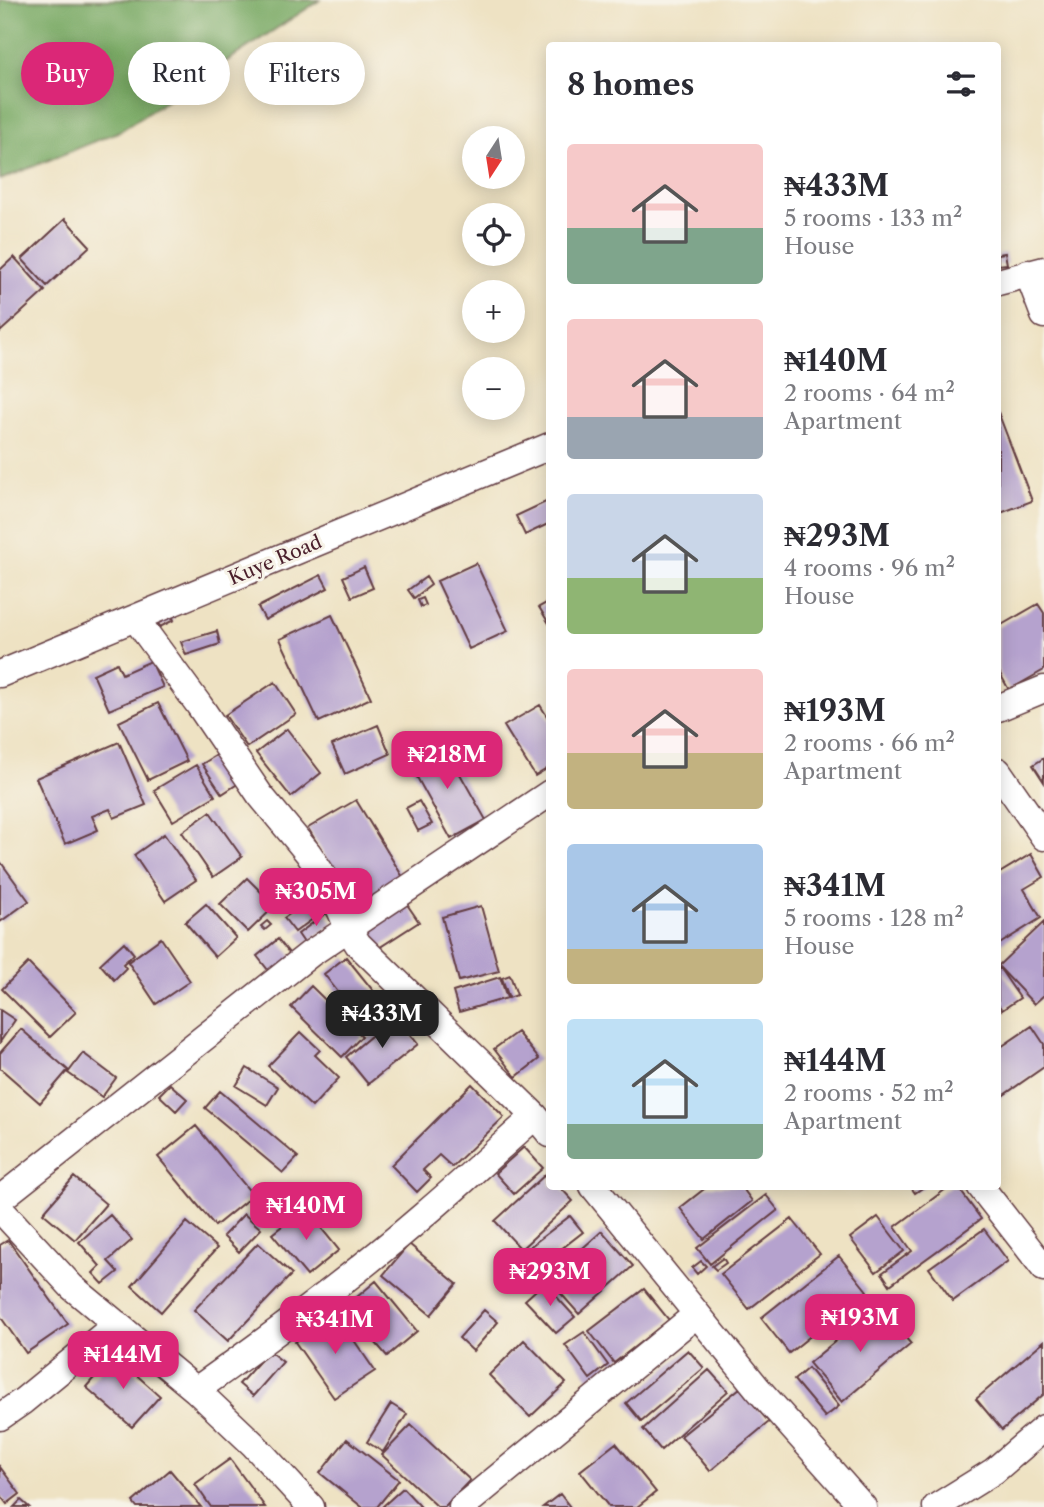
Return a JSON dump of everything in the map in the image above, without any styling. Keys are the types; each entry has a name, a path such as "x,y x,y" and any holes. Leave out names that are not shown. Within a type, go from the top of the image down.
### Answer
{"street":[{"path":"1001,281 1036,272 1044,315"},
{"name":"Kuye Road","path":"0,674 546,448"},
{"path":"135,618 260,795 308,853 330,886 348,928 358,943 542,1125 276,1333 196,1391"},
{"path":"1001,707 1044,689"},
{"path":"1001,775 1044,837"},
{"path":"0,1199 310,954 546,796"},
{"path":"596,1190 758,1389 863,1507"},
{"path":"983,1190 1044,1268"},
{"path":"0,1209 72,1287 196,1391 253,1444 309,1506"},
{"path":"462,1507 697,1314"},
{"path":"0,1417 117,1324"},
{"path":"936,1507 994,1471 1044,1428"}],"green space":[{"path":"0,0 320,0 256,42 244,42 244,50 230,59 230,42 128,42 128,105 160,105 120,131 0,180"}],"building":[{"path":"65,219 90,246 47,286 22,259"},
{"path":"1005,253 1007,264 1001,265 1001,254"},
{"path":"14,257 45,291 0,332 0,270"},
{"path":"1001,420 1032,501 1001,513"},
{"path":"546,502 546,525 525,535 516,516"},
{"path":"476,563 508,631 469,649 437,581"},
{"path":"364,567 373,588 352,597 343,577"},
{"path":"321,575 328,588 265,620 258,607"},
{"path":"426,577 431,585 414,598 408,590"},
{"path":"423,598 426,605 421,607 418,600"},
{"path":"546,603 546,618 539,607"},
{"path":"1038,604 1044,613 1044,670 1009,690 1001,675 1001,625"},
{"path":"171,614 174,620 160,627 157,621"},
{"path":"332,615 371,698 319,722 280,639"},
{"path":"217,631 220,644 186,655 181,642"},
{"path":"151,661 163,687 109,710 93,674 117,663 122,674"},
{"path":"275,682 296,714 247,747 225,715"},
{"path":"158,703 187,761 148,780 119,722"},
{"path":"540,705 546,715 546,769 535,776 504,726"},
{"path":"378,725 390,754 345,774 332,745"},
{"path":"287,729 321,773 291,797 256,753"},
{"path":"119,742 146,805 114,818 110,809 92,816 98,830 65,844 36,778"},
{"path":"442,742 486,820 451,839 408,761"},
{"path":"220,753 239,783 222,794 202,764"},
{"path":"1044,758 1044,782 1033,765"},
{"path":"196,765 215,796 173,821 154,790"},
{"path":"356,800 404,879 355,907 308,828"},
{"path":"419,801 432,824 418,831 406,808"},
{"path":"210,812 242,857 213,877 182,832"},
{"path":"164,834 196,880 165,901 134,855"},
{"path":"1031,854 1044,877 1024,889 1041,918 1001,943 1001,872"},
{"path":"0,861 29,901 0,922"},
{"path":"247,878 275,906 248,932 220,904"},
{"path":"319,893 329,907 295,932 284,918"},
{"path":"404,900 419,922 374,951 360,929"},
{"path":"206,904 236,938 215,957 185,922"},
{"path":"481,906 499,971 459,981 442,917"},
{"path":"326,913 333,923 305,944 298,934"},
{"path":"267,921 271,925 265,930 261,926"},
{"path":"1044,922 1044,995 1034,1004 1001,969 1001,963"},
{"path":"161,938 190,981 156,1004 128,962"},
{"path":"278,939 293,958 272,975 257,956"},
{"path":"124,942 134,954 123,964 126,968 114,980 100,964"},
{"path":"346,957 392,1014 369,1032 324,974"},
{"path":"28,963 76,1012 50,1037 2,989"},
{"path":"1001,970 1020,998 1001,1008"},
{"path":"510,975 517,995 509,998 502,978"},
{"path":"500,977 507,998 459,1012 453,992"},
{"path":"311,986 362,1036 342,1057 291,1007"},
{"path":"0,1010 15,1020 0,1042"},
{"path":"395,1016 418,1044 368,1084 346,1057"},
{"path":"1032,1026 1044,1044 1044,1067 1001,1097 1001,1047"},
{"path":"21,1029 68,1070 40,1103 0,1068 0,1053"},
{"path":"301,1032 320,1050 315,1055 339,1078 312,1107 268,1066"},
{"path":"517,1032 539,1059 516,1077 494,1049"},
{"path":"83,1053 116,1078 102,1097 68,1073"},
{"path":"247,1068 278,1087 267,1105 236,1086"},
{"path":"170,1084 187,1099 176,1111 159,1095"},
{"path":"472,1084 504,1117 452,1167 439,1155 423,1170 431,1178 417,1192 391,1165"},
{"path":"220,1091 298,1157 283,1173 205,1108"},
{"path":"196,1126 253,1195 215,1226 158,1157"},
{"path":"524,1147 543,1168 514,1194 495,1173"},
{"path":"546,1174 546,1190 563,1190 573,1201 521,1249 495,1221"},
{"path":"74,1177 106,1204 75,1240 43,1213"},
{"path":"703,1190 744,1190 752,1201 704,1239 680,1208"},
{"path":"945,1190 960,1190 981,1219 890,1285 882,1273 912,1251 895,1227"},
{"path":"766,1195 778,1210 710,1264 697,1248"},
{"path":"305,1208 339,1250 307,1276 272,1234"},
{"path":"244,1214 261,1229 239,1252 223,1236"},
{"path":"110,1215 132,1240 108,1261 118,1272 103,1284 93,1273 100,1266 79,1242"},
{"path":"570,1216 583,1232 511,1288 498,1271"},
{"path":"878,1217 904,1251 876,1272 850,1238"},
{"path":"792,1219 820,1254 749,1309 721,1274"},
{"path":"187,1222 217,1248 161,1312 132,1286"},
{"path":"984,1229 1008,1261 953,1301 929,1268"},
{"path":"602,1231 633,1266 579,1314 548,1279"},
{"path":"8,1240 68,1324 26,1353 0,1316 0,1245"},
{"path":"258,1243 292,1274 228,1341 194,1310"},
{"path":"409,1244 457,1284 431,1315 383,1275"},
{"path":"839,1256 867,1291 789,1353 761,1318"},
{"path":"723,1258 726,1263 716,1270 712,1266"},
{"path":"701,1261 706,1266 697,1274 692,1268"},
{"path":"376,1281 417,1331 387,1356 345,1307"},
{"path":"544,1283 575,1317 556,1333 525,1300"},
{"path":"644,1289 669,1320 614,1363 589,1331"},
{"path":"878,1306 911,1344 842,1402 809,1363"},
{"path":"484,1310 498,1322 473,1351 459,1338"},
{"path":"336,1314 375,1371 334,1398 295,1342"},
{"path":"584,1332 608,1365 590,1379 565,1345"},
{"path":"524,1340 566,1383 530,1417 489,1375"},
{"path":"1044,1341 1044,1394 1002,1430 976,1399"},
{"path":"688,1350 704,1368 641,1421 626,1403"},
{"path":"269,1351 283,1362 253,1396 239,1384"},
{"path":"114,1355 160,1396 132,1427 86,1387"},
{"path":"808,1368 839,1406 825,1417 794,1380"},
{"path":"709,1370 728,1391 661,1450 643,1429"},
{"path":"740,1388 769,1422 710,1471 681,1436"},
{"path":"391,1404 407,1414 383,1452 367,1442"},
{"path":"411,1425 470,1480 444,1507 438,1507 382,1455"},
{"path":"347,1439 399,1480 377,1507 362,1507 320,1473"},
{"path":"616,1443 656,1492 637,1507 609,1507 580,1471"},
{"path":"230,1459 265,1507 211,1507 195,1484"},
{"path":"0,1467 20,1494 7,1504 0,1495"},
{"path":"170,1470 201,1507 137,1507 133,1502"},
{"path":"403,1488 421,1507 382,1507"},
{"path":"560,1494 570,1507 543,1507"},
{"path":"21,1500 29,1507 14,1507"}]}
